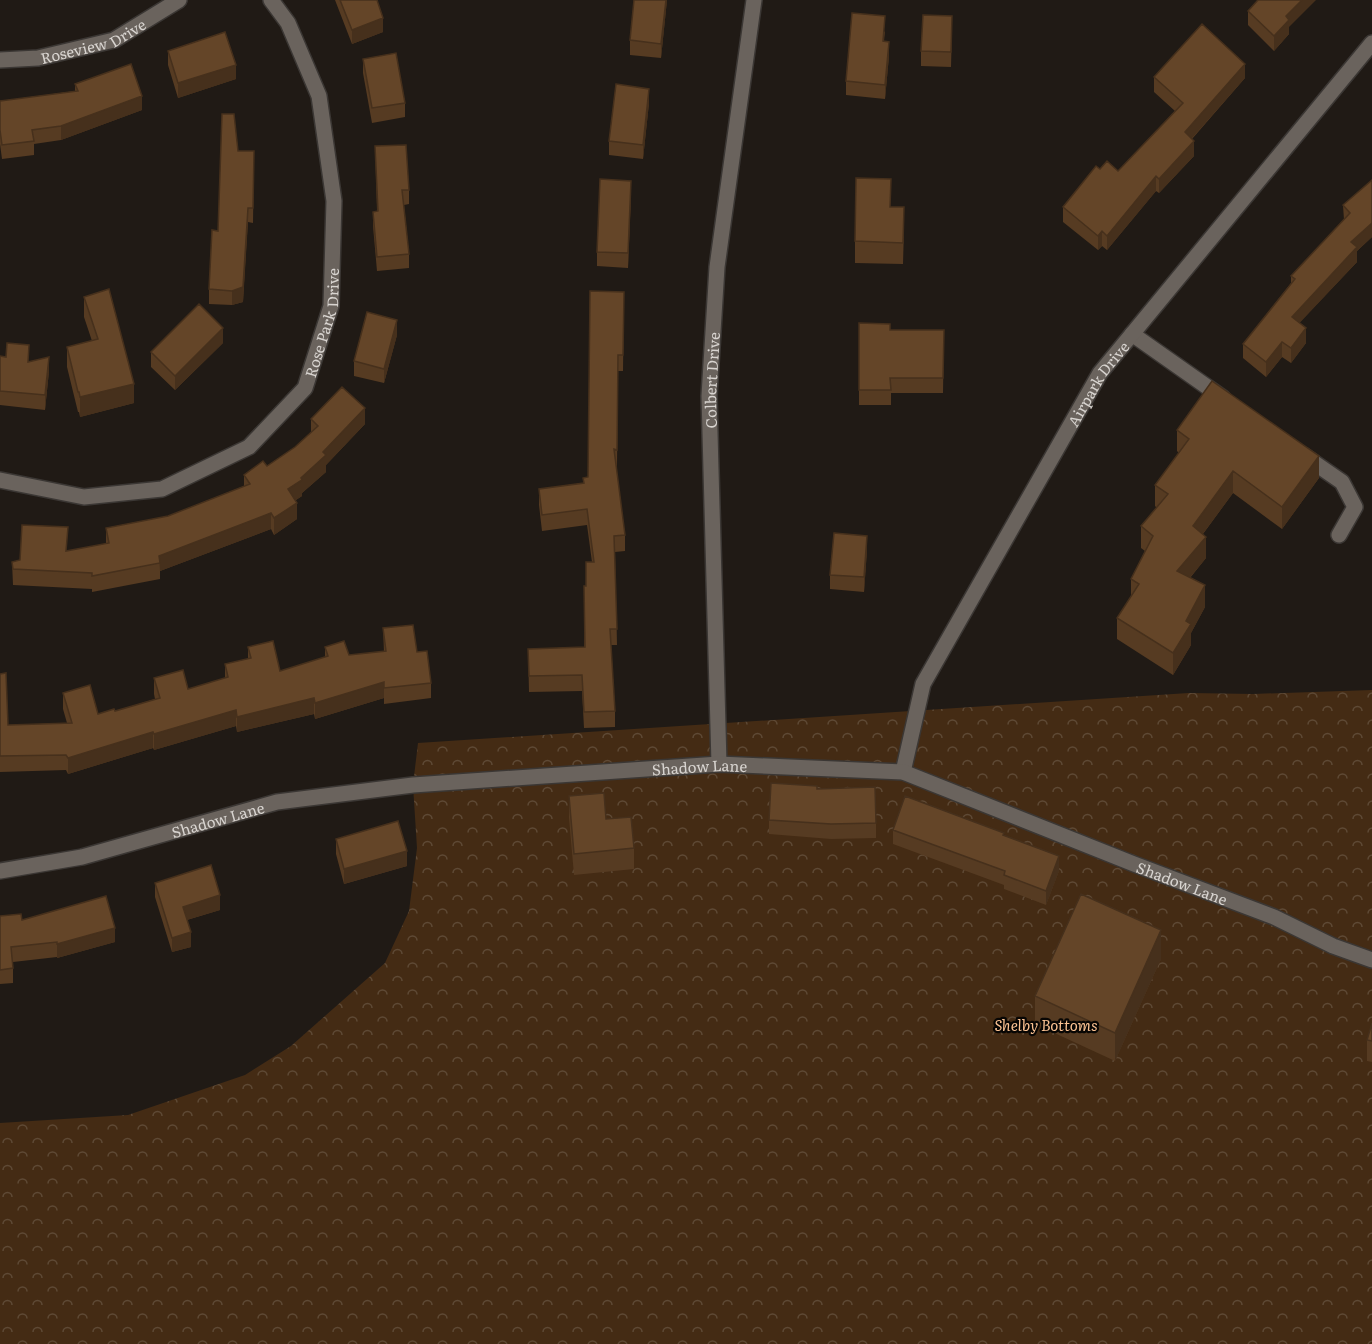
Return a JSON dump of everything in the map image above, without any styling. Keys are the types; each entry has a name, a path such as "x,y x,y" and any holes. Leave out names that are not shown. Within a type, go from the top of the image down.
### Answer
{"street":[{"name":"Roseview Drive","path":"0,60 38,58 114,40 178,0"},
{"name":"Rose Park Drive","path":"0,480 84,497 162,489 249,447 304,388 331,306 334,201 319,96 288,23 271,0"},
{"name":"Colbert Drive","path":"719,764 710,396 717,267 754,0"},
{"name":"Airpark Drive","path":"903,772 923,684 1100,373 1372,43"},
{"path":"1132,334 1237,408"},
{"path":"1294,449 1342,482 1355,507 1340,535"},
{"name":"Shadow Lane","path":"0,871 82,857 277,802 413,785 719,764 903,772 1274,917 1333,946 1372,960"}],"green space":[{"name":"Shelby Bottoms","path":"1372,690 1372,1344 0,1344 0,1123 128,1115 245,1075 291,1046 385,963 409,911 417,848 413,785 418,743 1189,693 1253,694"}],"building":[{"path":"340,0 377,0 383,18 352,30"},
{"path":"634,0 666,0 661,44 630,40"},
{"path":"1258,0 1302,0 1286,16 1289,20 1274,36 1248,11"},
{"path":"852,13 885,16 883,41 889,42 885,85 846,81"},
{"path":"923,15 952,16 951,52 921,51"},
{"path":"1202,24 1245,64 1185,132 1194,141 1159,179 1156,176 1107,236 1102,231 1098,236 1063,207 1096,166 1100,169 1107,161 1118,171 1183,103 1154,77"},
{"path":"225,32 236,65 178,83 168,51"},
{"path":"396,53 405,103 372,108 363,59"},
{"path":"131,64 142,96 61,126 32,130 34,141 2,145 0,101 78,91 75,84"},
{"path":"616,84 649,89 643,145 609,141"},
{"path":"222,114 234,114 238,151 254,151 253,208 248,208 243,287 232,291 209,289 212,230 218,231"},
{"path":"406,145 409,190 402,190 409,254 377,257 373,212 378,211 375,146"},
{"path":"856,178 891,179 890,207 904,207 903,243 855,241"},
{"path":"600,179 631,181 628,253 597,252"},
{"path":"1372,180 1372,223 1351,242 1357,247 1292,317 1306,328 1291,348 1282,342 1266,362 1243,344 1295,279 1291,276 1350,213 1343,205"},
{"path":"109,289 134,384 80,397 67,347 98,339 84,297"},
{"path":"590,291 624,292 623,355 618,355 617,450 614,449 625,535 614,536 617,629 610,629 615,711 584,712 582,675 529,676 528,649 585,647 586,562 594,562 587,509 542,515 539,489 584,483 583,478 588,477"},
{"path":"199,304 223,328 175,376 151,352"},
{"path":"367,312 397,320 384,369 354,361"},
{"path":"859,323 890,324 890,330 944,330 943,378 890,378 891,390 859,390"},
{"path":"7,343 29,345 28,362 49,357 45,395 0,391 0,356 6,357"},
{"path":"1212,381 1319,456 1282,507 1233,471 1193,526 1206,537 1177,571 1205,585 1186,621 1191,624 1173,653 1117,618 1139,584 1131,579 1153,536 1141,526 1168,494 1155,485 1189,439 1177,430"},
{"path":"342,387 365,408 323,452 326,455 301,478 302,480 288,489 297,503 274,518 271,513 159,556 160,563 92,576 92,573 13,569 12,562 20,560 22,525 68,527 66,551 109,543 106,528 168,516 250,484 244,475 263,461 267,466 295,447 318,426 311,419"},
{"path":"834,533 867,536 864,577 830,575"},
{"path":"413,625 417,652 427,651 431,683 384,688 384,682 315,703 314,698 237,717 236,710 68,758 66,755 0,756 0,674 6,673 8,725 72,723 63,693 90,685 98,714 114,709 115,711 160,698 154,678 183,670 188,689 228,677 225,664 251,658 248,647 273,641 280,671 328,656 325,647 344,641 349,655 386,651 383,628"},
{"path":"771,783 817,786 817,789 875,787 876,823 831,824 769,820"},
{"path":"604,793 606,819 631,817 634,848 574,854 569,796"},
{"path":"905,796 1059,856 1046,891 1004,875 1005,871 893,830"},
{"path":"398,821 407,851 344,869 336,839"},
{"path":"211,865 220,895 183,907 191,932 172,938 155,883"},
{"path":"1081,894 1161,930 1115,1033 1035,996"},
{"path":"106,896 115,928 57,944 57,942 11,947 13,968 0,970 0,916 21,914 22,920"},
{"path":"1372,1023 1372,1041 1367,1040"}]}
